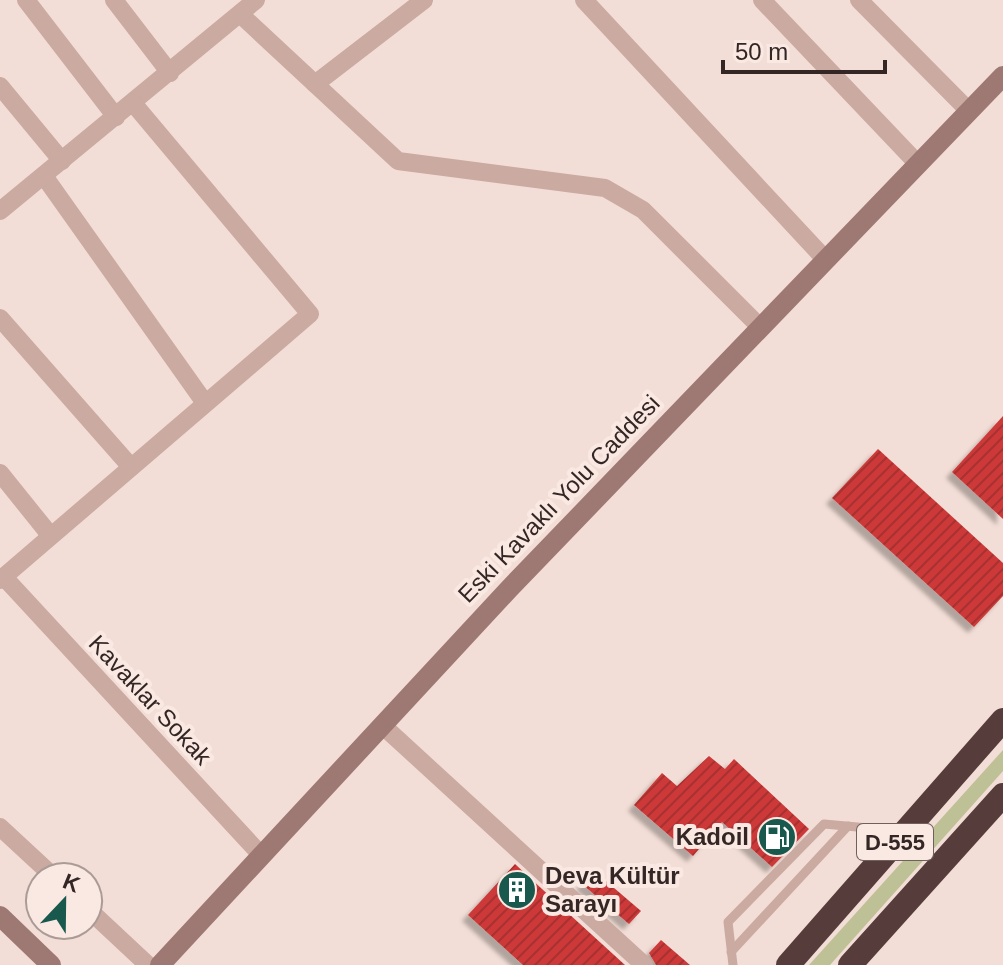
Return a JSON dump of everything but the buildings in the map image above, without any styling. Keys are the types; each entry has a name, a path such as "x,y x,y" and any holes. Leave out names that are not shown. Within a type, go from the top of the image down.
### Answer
{"highway":[{"name":"D-555","path":"788,965 1003,720"},
{"name":"D-555","path":"850,965 1003,795"}],"street":[{"path":"26,0 116,117"},
{"path":"114,0 170,73"},
{"path":"1,207 44,176 256,0"},
{"path":"315,84 424,0"},
{"path":"584,0 824,258"},
{"path":"762,0 917,163"},
{"path":"859,0 969,111"},
{"path":"241,15 398,161 605,188 643,210 759,326"},
{"name":"Eski Kavaklı Yolu Caddesi","path":"160,965 759,326 1003,76"},
{"path":"0,86 62,161"},
{"path":"2,578 310,314 133,103"},
{"path":"44,176 205,403"},
{"path":"0,318 131,467"},
{"path":"0,473 50,535"},
{"name":"Kavaklar Sokak","path":"2,578 261,855"},
{"path":"382,725 644,965"},
{"path":"0,827 37,861"},
{"path":"0,916 51,965"},
{"path":"104,924 148,965"}],"lane":[{"path":"733,965 728,922 824,824 904,832"},
{"path":"731,952 848,826"}],"green space":[{"path":"1003,750 1003,771 830,965 809,965"}],"place":[{"name":"Kadoil","path":"777,837"},
{"name":"Deva Kültür Sarayı","path":"517,890"}]}
